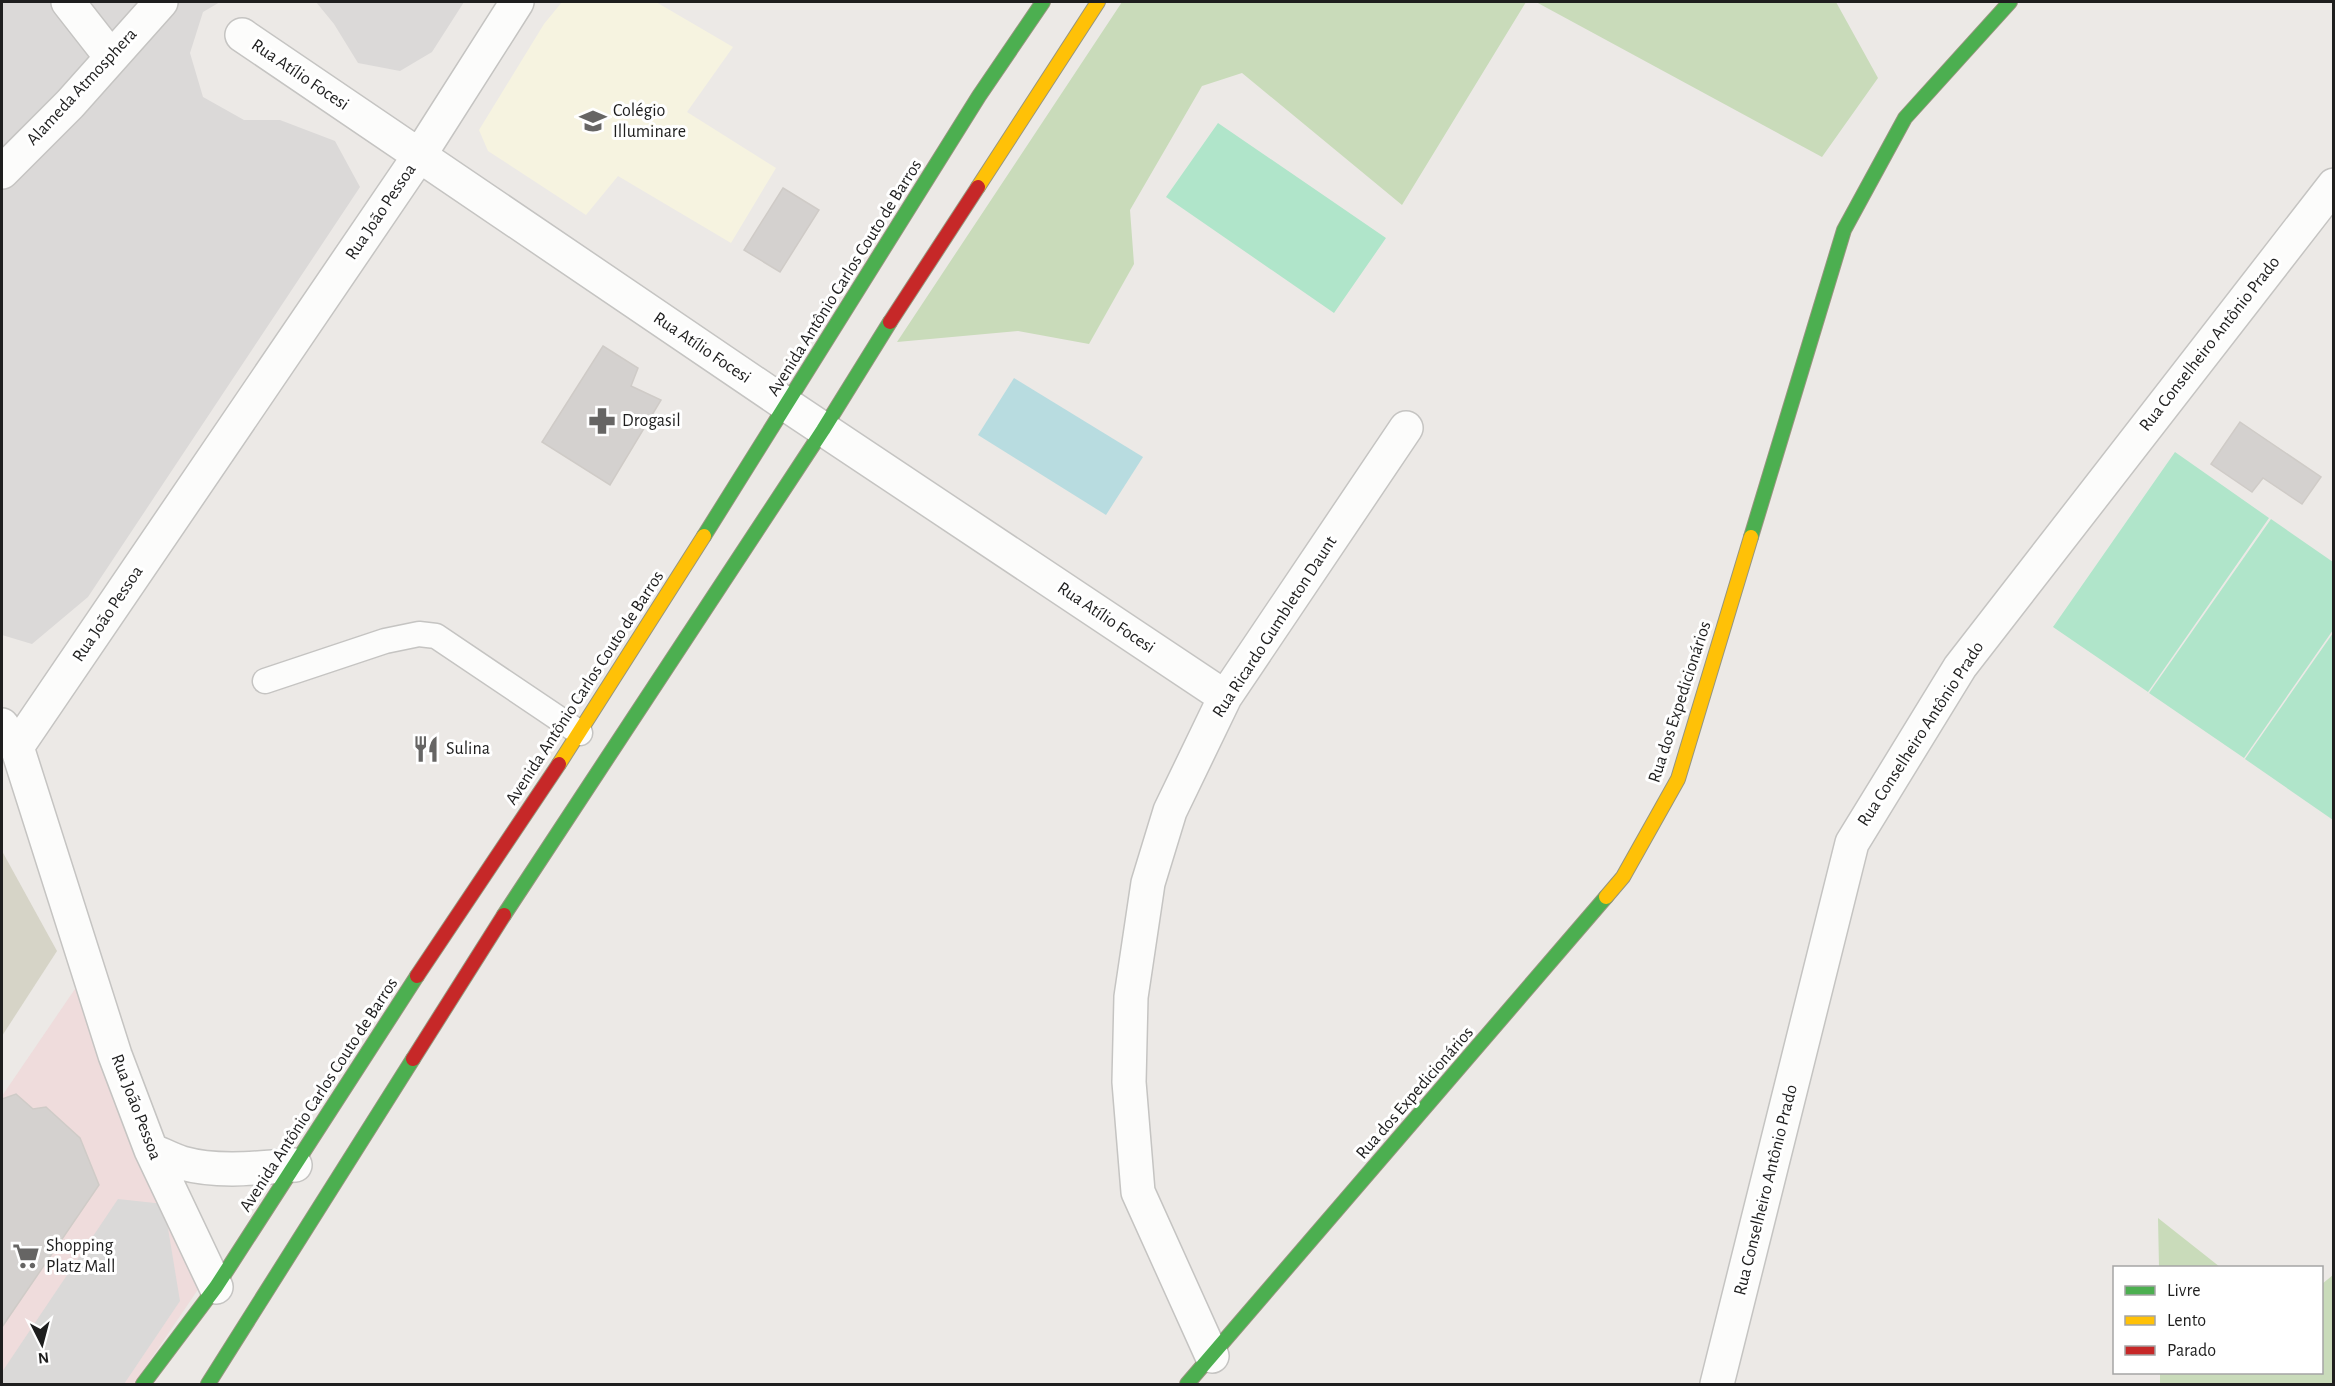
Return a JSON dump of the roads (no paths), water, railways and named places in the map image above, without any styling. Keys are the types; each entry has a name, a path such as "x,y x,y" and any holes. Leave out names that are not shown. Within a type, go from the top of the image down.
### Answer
{"main road":[{"name":"Avenida Antônio Carlos Couto de Barros","path":"143,1384 216,1287 432,952 580,733 979,96 1043,2"},
{"path":"208,1384 548,845 823,430 878,340 1098,2"},
{"name":"Rua dos Expedicionários","path":"1187,1384 1623,877 1678,779 1844,230 1905,118 2010,2"}],"street":[{"path":"68,2 111,57"},
{"name":"Alameda Atmosphera","path":"2,171 70,104 161,2"},
{"name":"Rua João Pessoa","path":"216,1287 151,1150 115,1055 9,736 419,156 517,2"},
{"name":"Rua Atílio Focesi","path":"242,35 823,430 1225,697"},
{"name":"Rua Conselheiro Antônio Prado","path":"1717,1384 1852,843 1960,667 2334,186"},
{"name":"Rua Ricardo Gumbleton Daunt","path":"1212,1356 1138,1192 1129,1082 1131,996 1148,883 1170,811 1225,697 1406,428"},
{"path":"151,1150 182,1163 214,1167 258,1168 295,1165"}],"lane":[{"path":"265,681 385,640 419,634 435,636 580,733"}],"water":[{"path":"1014,378 1143,457 1106,515 978,435"}],"place":[{"name":"Colégio Illuminare","path":"593,121"},
{"name":"Drogasil","path":"602,421"},
{"name":"Sulina","path":"426,749"},
{"name":"Shopping Platz Mall","path":"26,1256"}]}
